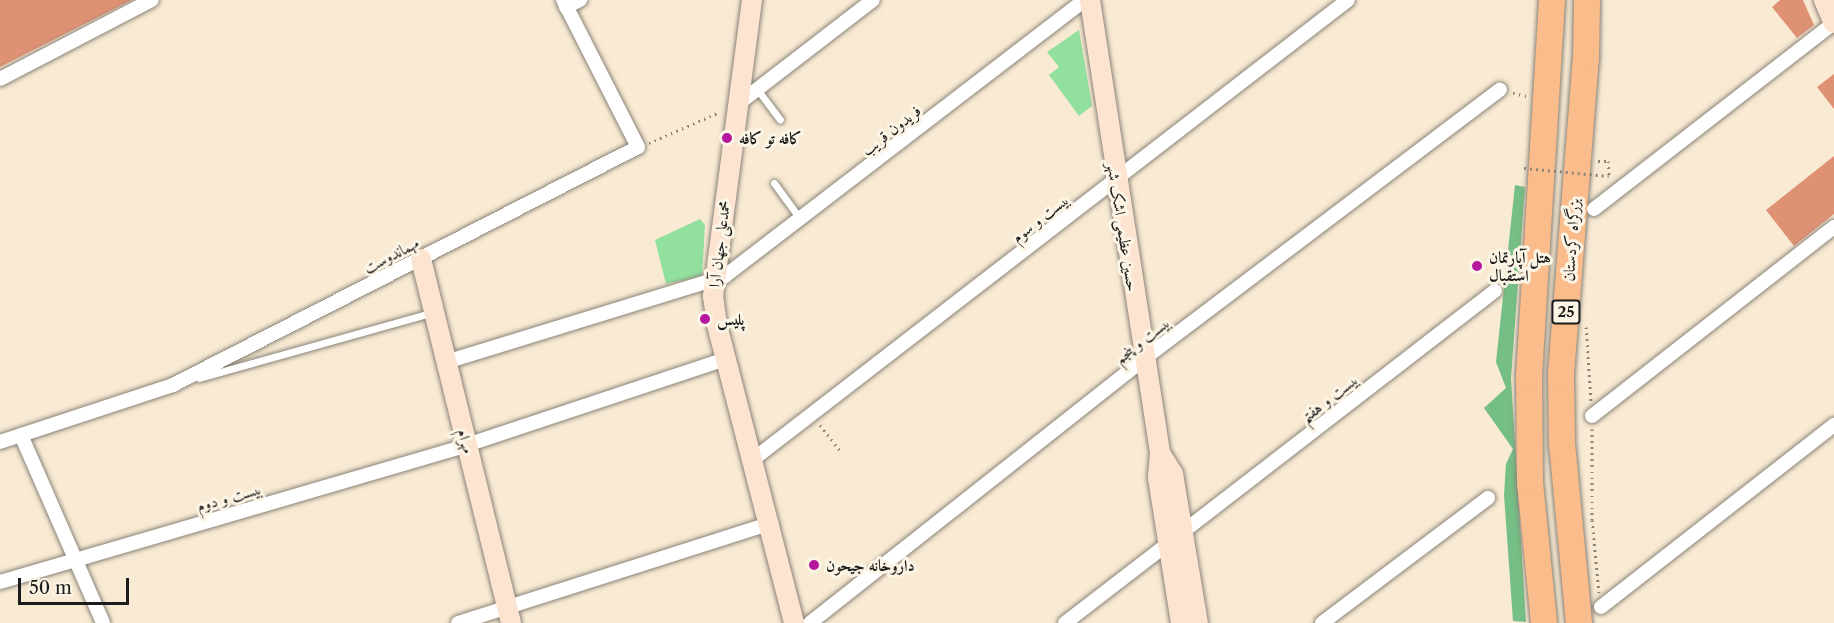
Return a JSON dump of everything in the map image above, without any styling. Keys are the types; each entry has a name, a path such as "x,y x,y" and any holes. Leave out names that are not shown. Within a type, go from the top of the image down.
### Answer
{"highway":[{"name":"بزرگراه کردستان","path":"1544,623 1530,483 1529,376 1552,0"},
{"name":"بزرگراه کردستان","path":"1579,623 1562,444 1561,374 1586,59 1587,0"}],"street":[{"path":"0,79 152,0"},
{"path":"580,0 565,4 638,147"},
{"name":"محمدعلی جهان آرا","path":"752,0 713,281 717,325 751,461 771,523 794,623"},
{"path":"738,104 873,0"},
{"name":"فریدون قریب","path":"446,362 713,281 801,220 1085,0"},
{"name":"حسین عظیمی اشک شهر","path":"1090,0 1115,181 1160,453 1158,478 1177,537 1198,623"},
{"name":"بیست و سوم","path":"751,461 1348,0"},
{"path":"1594,209 1834,23 1824,0"},
{"name":"بیست و پنجم","path":"810,623 1145,358 1500,90"},
{"name":"مهماندوست","path":"0,442 173,385 638,147"},
{"path":"1592,416 1834,226"},
{"name":"مهرام","path":"421,259 509,615"},
{"name":"بیست و هفتم","path":"1065,623 1495,291"},
{"name":"بیست و دوم","path":"0,582 467,445 726,359"},
{"path":"1601,607 1834,425"},
{"path":"21,435 103,623"},
{"path":"1322,623 1488,498"},
{"path":"458,623 509,615 771,523"},
{"name":"حسین عظیمی اشک شهر","path":"1177,537 1181,623"}],"lane":[{"path":"757,89 780,119"},
{"path":"774,183 801,220"},
{"path":"173,385 434,313"}],"path":[{"path":"1500,90 1546,100"},
{"path":"638,147 738,104"},
{"path":"1524,168 1609,176 1608,161"},
{"path":"812,414 841,452"}],"green space":[{"path":"1079,30 1092,106 1079,116 1049,75 1059,67 1047,52"},
{"path":"1515,185 1525,187 1511,378 1526,622 1513,621 1504,495 1506,464 1513,449 1484,408 1506,388 1496,362"},
{"path":"700,219 705,225 702,276 666,284 655,240"}],"building":[{"path":"0,0 132,0 0,67"},
{"path":"1780,0 1803,0 1814,25 1797,38 1772,7"},
{"path":"1834,74 1834,109 1817,87"},
{"path":"1834,156 1834,214 1794,246 1766,210"}],"place":[{"name":"کافه تو کافه","path":"727,138"},
{"name":"هتل آپارتمان استقبال","path":"1477,266"},
{"name":"پلیس","path":"705,319"},
{"name":"داروخانه جیحون","path":"814,565"}]}
